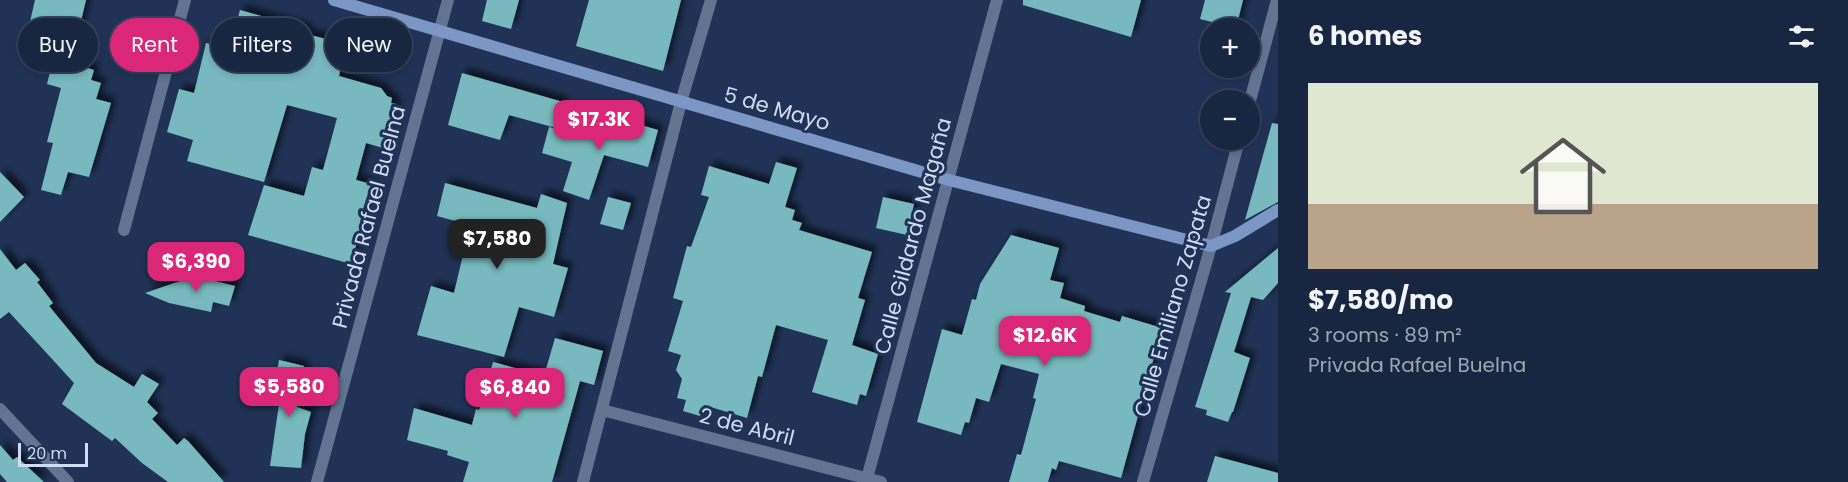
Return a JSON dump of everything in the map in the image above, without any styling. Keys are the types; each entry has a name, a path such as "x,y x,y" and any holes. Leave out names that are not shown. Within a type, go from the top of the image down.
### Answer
{"street":[{"path":"124,231 185,0"},
{"name":"5 de Mayo","path":"334,0 949,180 1211,246"},
{"name":"Privada Rafael Buelna","path":"317,482 448,0"},
{"path":"583,482 681,102 711,0"},
{"name":"Calle Gildardo Magaña","path":"867,480 996,0"},
{"path":"1253,90 1277,0"},
{"name":"Calle Emiliano Zapata","path":"1143,482 1236,150"},
{"path":"1211,246 1234,236 1278,210"},
{"path":"0,409 68,482"},
{"name":"2 de Abril","path":"602,410 881,482"}],"building":[{"path":"35,0 86,0 82,18 31,18"},
{"path":"487,0 519,0 511,29 482,21"},
{"path":"589,0 681,0 663,71 576,46"},
{"path":"1023,0 1141,0 1131,37 1023,5"},
{"path":"1205,0 1243,0 1238,18 1200,18"},
{"path":"240,10 268,18 238,18"},
{"path":"313,36 325,39 325,72 340,72 339,76 381,88 387,96 392,98 391,103 396,104 383,148 366,143 356,180 371,184 362,212 365,213 351,264 248,235 264,185 304,196 312,167 323,170 337,118 287,105 264,182 187,161 193,140 167,132 179,89 194,93 206,43 211,44 211,72 313,72"},
{"path":"50,72 93,72 91,80 101,83 96,99 111,103 89,177 68,172 61,195 41,190 53,143 47,142 61,88 47,84"},
{"path":"462,73 563,102 556,128 509,115 500,140 448,125"},
{"path":"606,115 658,130 648,167 604,155 589,200 563,191 572,162 542,153 549,127 599,141"},
{"path":"1272,123 1278,124 1278,202 1245,220"},
{"path":"776,162 797,168 785,207 795,210 792,220 802,223 799,230 872,252 858,298 865,300 852,345 878,354 866,396 860,394 857,405 812,392 828,340 776,325 762,377 758,376 747,418 704,405 700,416 683,411 686,400 677,398 682,379 676,370 681,355 668,351 683,301 673,298 687,246 691,247 709,197 701,195 709,166 769,184"},
{"path":"0,172 24,197 0,222"},
{"path":"445,183 537,208 541,194 567,203 553,264 568,268 554,317 519,307 504,357 417,335 431,286 454,293 470,225 437,216"},
{"path":"608,197 631,203 623,230 600,224"},
{"path":"883,197 914,204 907,235 876,228"},
{"path":"1011,235 1059,248 1050,280 1064,283 1060,298 1085,306 1084,311 1120,322 1122,316 1162,328 1121,478 1059,461 1056,470 1052,468 1048,482 1009,482 1017,454 1021,455 1036,399 1033,398 1039,374 1001,364 989,402 976,398 969,423 965,422 961,435 917,422 942,329 962,335 972,299 976,300 980,284"},
{"path":"1278,248 1278,283 1263,300 1251,297 1234,352 1250,358 1233,412 1228,422 1206,415 1207,410 1195,407 1231,293 1225,292"},
{"path":"0,249 16,270 25,263 40,280 37,282 53,303 49,306 96,363 134,387 142,374 159,384 147,402 158,413 152,419 177,445 184,438 188,441 224,482 168,482 142,463 115,438 112,441 62,404 74,383 9,312 0,319"},
{"path":"195,276 235,286 229,306 213,302 211,312 169,303 145,293"},
{"path":"555,338 603,351 594,385 580,381 552,482 463,482 469,462 447,455 448,451 407,440 414,408 472,425 476,409 479,410 482,402 493,362 544,376"},
{"path":"279,360 304,366 297,407 311,412 305,434 301,468 270,466 279,404 280,391 274,390"},
{"path":"0,445 13,460 17,457 44,482 7,482 0,474"},
{"path":"1215,456 1278,473 1278,482 1207,482"}]}
